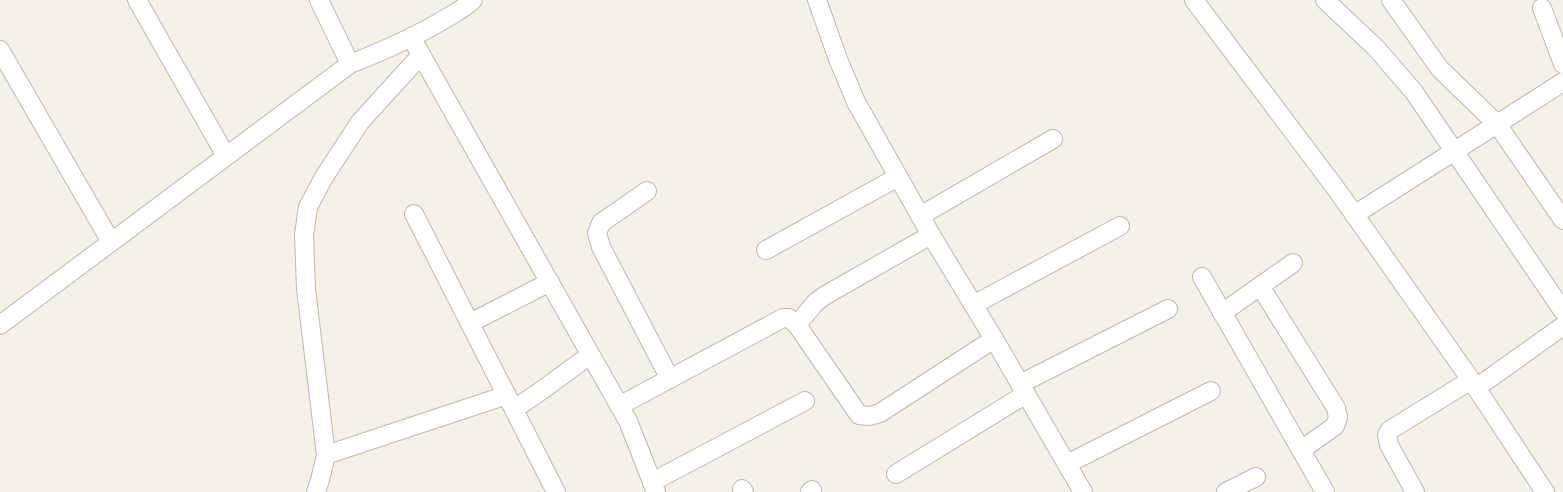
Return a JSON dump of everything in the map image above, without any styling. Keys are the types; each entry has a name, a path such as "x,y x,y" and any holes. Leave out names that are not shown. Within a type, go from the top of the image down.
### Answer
{"street":[{"path":"138,0 226,156"},
{"path":"319,0 350,64"},
{"path":"0,325 350,64 436,24 473,0"},
{"path":"817,0 856,102 931,235 1083,492"},
{"path":"1194,0 1354,215 1474,384 1545,492"},
{"path":"1325,0 1376,48 1414,92 1563,312"},
{"path":"1391,0 1440,69 1497,124 1563,220"},
{"path":"1542,8 1563,64"},
{"path":"411,37 628,421 654,487 805,401"},
{"path":"0,50 111,242"},
{"path":"316,492 326,455 306,289 304,235 308,207 324,177 360,122 421,55"},
{"path":"1354,215 1563,82"},
{"path":"920,216 1053,138"},
{"path":"766,250 898,177"},
{"path":"647,191 601,223 597,234 601,247 670,379"},
{"path":"414,214 556,492"},
{"path":"973,305 1120,226"},
{"path":"797,325 815,303 824,296 931,235"},
{"path":"1222,313 1293,263"},
{"path":"1202,277 1325,492"},
{"path":"470,324 550,282"},
{"path":"1260,286 1336,408 1338,417 1335,426 1301,450"},
{"path":"896,474 1023,389 1168,309"},
{"path":"619,406 783,318 789,318 797,325 859,415 870,416 880,413 994,339"},
{"path":"1414,492 1389,445 1387,435 1390,430 1474,384 1563,326"},
{"path":"326,455 538,393 590,355"},
{"path":"1067,464 1211,391"},
{"path":"1226,492 1256,477"}]}
